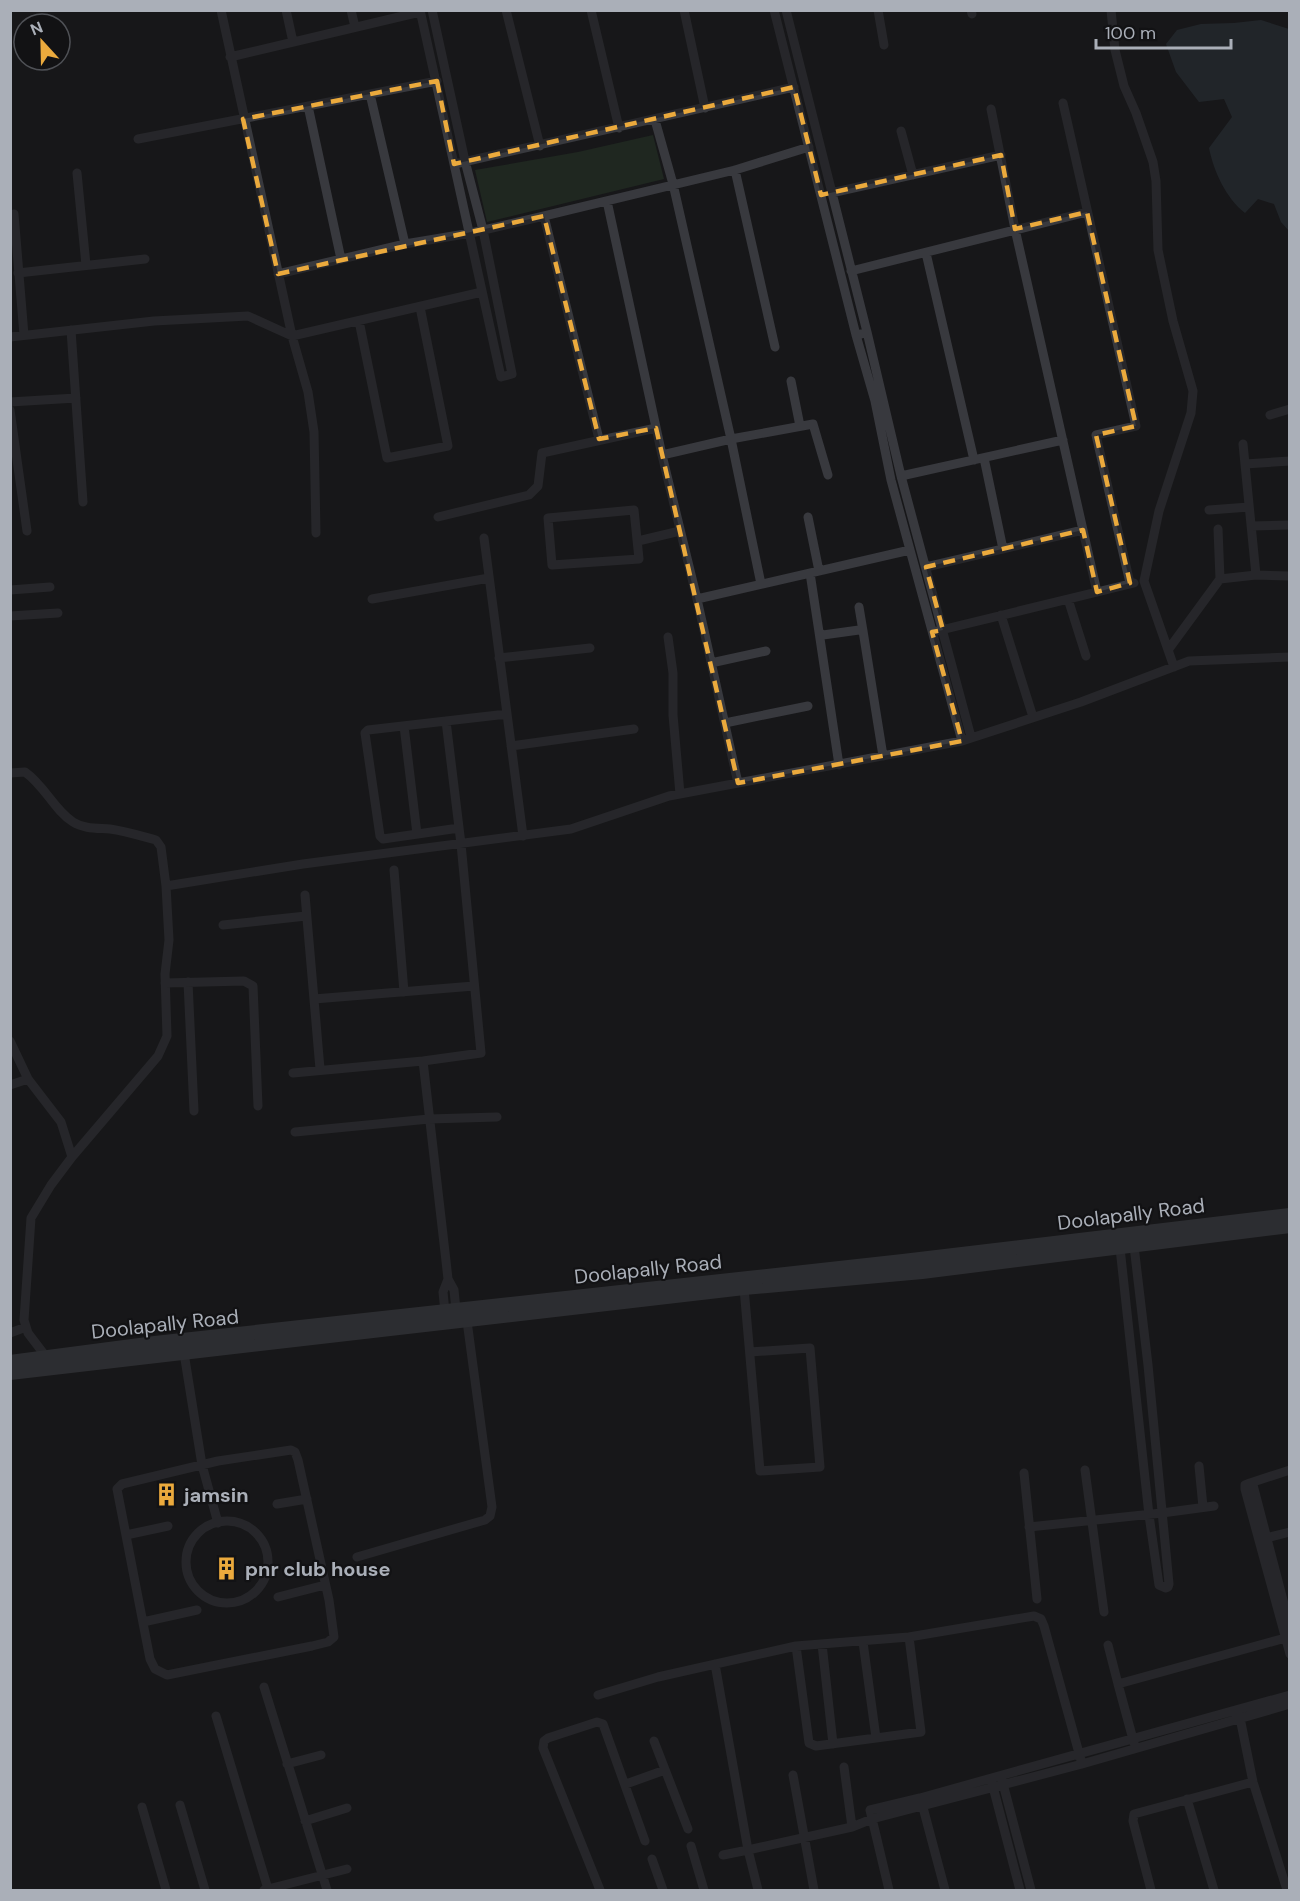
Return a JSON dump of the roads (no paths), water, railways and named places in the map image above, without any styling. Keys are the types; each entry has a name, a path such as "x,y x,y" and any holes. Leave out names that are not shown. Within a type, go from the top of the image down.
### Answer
{"main road":[{"name":"Doolapally Road","path":"212,1344 451,1311 1030,1252 1290,1215"},
{"name":"Doolapally Road","path":"10,1362 155,1343 212,1344 467,1321 744,1288 922,1272 1030,1252 1127,1247 1290,1227"},
{"path":"10,1373 184,1353 212,1344"}],"street":[{"path":"221,10 292,336 308,392 312,422 316,533"},
{"path":"286,10 292,42"},
{"path":"351,10 355,27"},
{"path":"230,57 420,11 471,233 501,377 512,374 483,231 432,10"},
{"path":"506,10 540,146"},
{"path":"591,10 619,128"},
{"path":"684,10 705,108"},
{"path":"774,10 856,335 879,400 943,630 966,739"},
{"path":"786,10 867,332 891,480 932,632 966,739"},
{"path":"878,10 885,45"},
{"path":"1111,10 1115,50 1124,86 1153,162 1156,181 1158,250 1173,321 1193,391 1191,413 1159,511 1144,581 1174,667"},
{"path":"138,139 437,81"},
{"path":"454,164 794,87"},
{"path":"370,94 405,244"},
{"path":"1063,103 1136,426 1096,435 1130,583"},
{"path":"308,106 341,259"},
{"path":"991,109 1015,229 1097,592"},
{"path":"655,120 673,184 731,439 760,584"},
{"path":"901,131 914,175"},
{"path":"278,274 405,244 483,231 735,170 809,147"},
{"path":"831,193 1000,155"},
{"path":"735,170 775,348"},
{"path":"76,173 86,265"},
{"path":"606,201 738,783"},
{"path":"851,271 1087,212"},
{"path":"14,214 24,335"},
{"path":"544,216 599,439"},
{"path":"926,253 974,460"},
{"path":"18,273 144,259"},
{"path":"10,336 154,321 248,316 292,336 482,292"},
{"path":"359,321 387,458 448,446 420,307"},
{"path":"71,330 83,502"},
{"path":"856,335 867,332"},
{"path":"791,381 800,426"},
{"path":"10,402 76,398"},
{"path":"1270,415 1290,409"},
{"path":"10,410 27,531"},
{"path":"662,455 813,424 828,475"},
{"path":"438,517 529,495 538,486 542,453 656,428"},
{"path":"901,476 1063,440"},
{"path":"1243,444 1256,575"},
{"path":"984,458 1003,549"},
{"path":"1245,464 1290,461"},
{"path":"1209,510 1249,507"},
{"path":"634,510 638,541 639,560 552,565 548,518 634,510"},
{"path":"808,517 819,632 840,765"},
{"path":"1251,526 1290,525"},
{"path":"1168,650 1220,579 1218,529"},
{"path":"926,567 1083,530"},
{"path":"638,541 680,531"},
{"path":"484,538 523,836"},
{"path":"697,599 910,550"},
{"path":"1220,579 1256,575 1290,576"},
{"path":"372,599 489,578"},
{"path":"932,632 1144,581"},
{"path":"10,590 50,587"},
{"path":"1068,599 1086,656"},
{"path":"859,607 883,756"},
{"path":"10,616 58,613"},
{"path":"1001,615 1033,717"},
{"path":"819,632 823,635 862,631"},
{"path":"668,637 673,673 673,715 680,794"},
{"path":"499,658 590,648"},
{"path":"711,663 766,651"},
{"path":"166,886 303,864 571,829 680,794 966,739 1081,702 1189,661 1290,657"},
{"path":"725,723 808,706"},
{"path":"459,828 383,839 380,836 365,733 368,730 507,714"},
{"path":"292,1073 423,1061 481,1053 461,844 446,721"},
{"path":"404,726 417,834"},
{"path":"511,746 634,729"},
{"path":"10,773 25,772 37,780 61,813 74,822 85,827 111,829 156,840 161,847 166,886 169,940 165,983 167,1036 158,1056 72,1157 51,1185 31,1218 24,1320 35,1345 47,1358"},
{"path":"394,870 404,992"},
{"path":"305,895 320,1069"},
{"path":"223,925 306,916"},
{"path":"165,983 244,981 252,986 258,1106"},
{"path":"188,982 194,1112"},
{"path":"314,999 474,986"},
{"path":"10,1041 28,1079 61,1122 72,1157"},
{"path":"423,1061 448,1279 444,1292 451,1311"},
{"path":"10,1086 28,1079"},
{"path":"296,1132 429,1119 497,1117"},
{"path":"1127,1247 1145,1338 1169,1584 1166,1588 1159,1585 1149,1515 1130,1340 1127,1247"},
{"path":"744,1288 760,1471 820,1467 810,1348 750,1352"},
{"path":"357,1557 485,1520 490,1516 492,1507 467,1321"},
{"path":"10,1333 26,1327"},
{"path":"1130,1340 1145,1338"},
{"path":"184,1353 202,1465 218,1523"},
{"path":"1142,1449 1156,1449"},
{"path":"291,1450 295,1452 298,1460 307,1499 334,1637 328,1642 312,1646 167,1675 154,1669 117,1489 122,1485 202,1465 291,1450"},
{"path":"1199,1466 1203,1507"},
{"path":"1085,1470 1104,1612"},
{"path":"1290,1470 1244,1487 1264,1539 1290,1627"},
{"path":"1024,1473 1037,1599"},
{"path":"277,1504 307,1499"},
{"path":"1029,1527 1214,1506"},
{"path":"231,1522 244,1525 255,1532 268,1555 268,1569 264,1581 256,1592 232,1603 218,1602 205,1597 195,1588 188,1576 186,1563 192,1543 205,1528 218,1523 231,1522"},
{"path":"126,1534 168,1526"},
{"path":"1264,1539 1290,1533"},
{"path":"1264,1539 1290,1654"},
{"path":"278,1597 325,1585"},
{"path":"143,1622 197,1610"},
{"path":"597,1695 658,1677 796,1646 909,1637 1034,1616 1041,1619 1082,1764"},
{"path":"796,1646 807,1739 809,1743 816,1746 921,1732 909,1637"},
{"path":"1118,1684 1287,1638"},
{"path":"863,1642 876,1738"},
{"path":"822,1644 833,1744"},
{"path":"1108,1645 1135,1748"},
{"path":"715,1664 748,1850 758,1890"},
{"path":"264,1687 327,1890"},
{"path":"997,1781 1082,1764 1239,1714 1290,1695"},
{"path":"723,1855 852,1827 871,1814 997,1781 1079,1752 1132,1738 1290,1704"},
{"path":"1239,1714 1253,1782 1287,1890"},
{"path":"216,1716 266,1890 347,1869"},
{"path":"600,1890 543,1748 544,1741 548,1737 597,1722 603,1724 645,1841"},
{"path":"654,1741 688,1829"},
{"path":"287,1764 321,1755"},
{"path":"844,1767 852,1827"},
{"path":"626,1784 665,1770"},
{"path":"793,1775 814,1890"},
{"path":"997,1781 1022,1854 1031,1890"},
{"path":"997,1781 1011,1857 1020,1890"},
{"path":"1151,1890 1133,1816 1137,1812 1253,1782"},
{"path":"1187,1799 1214,1890"},
{"path":"921,1802 945,1890"},
{"path":"180,1805 205,1890"},
{"path":"142,1807 166,1890"},
{"path":"304,1821 347,1808"},
{"path":"871,1814 889,1890"},
{"path":"691,1846 704,1890"},
{"path":"1011,1857 1022,1854"},
{"path":"652,1859 663,1890"}],"place":[{"name":"jamsin","path":"166,1495"},
{"name":"pnr club house","path":"227,1569"}]}
